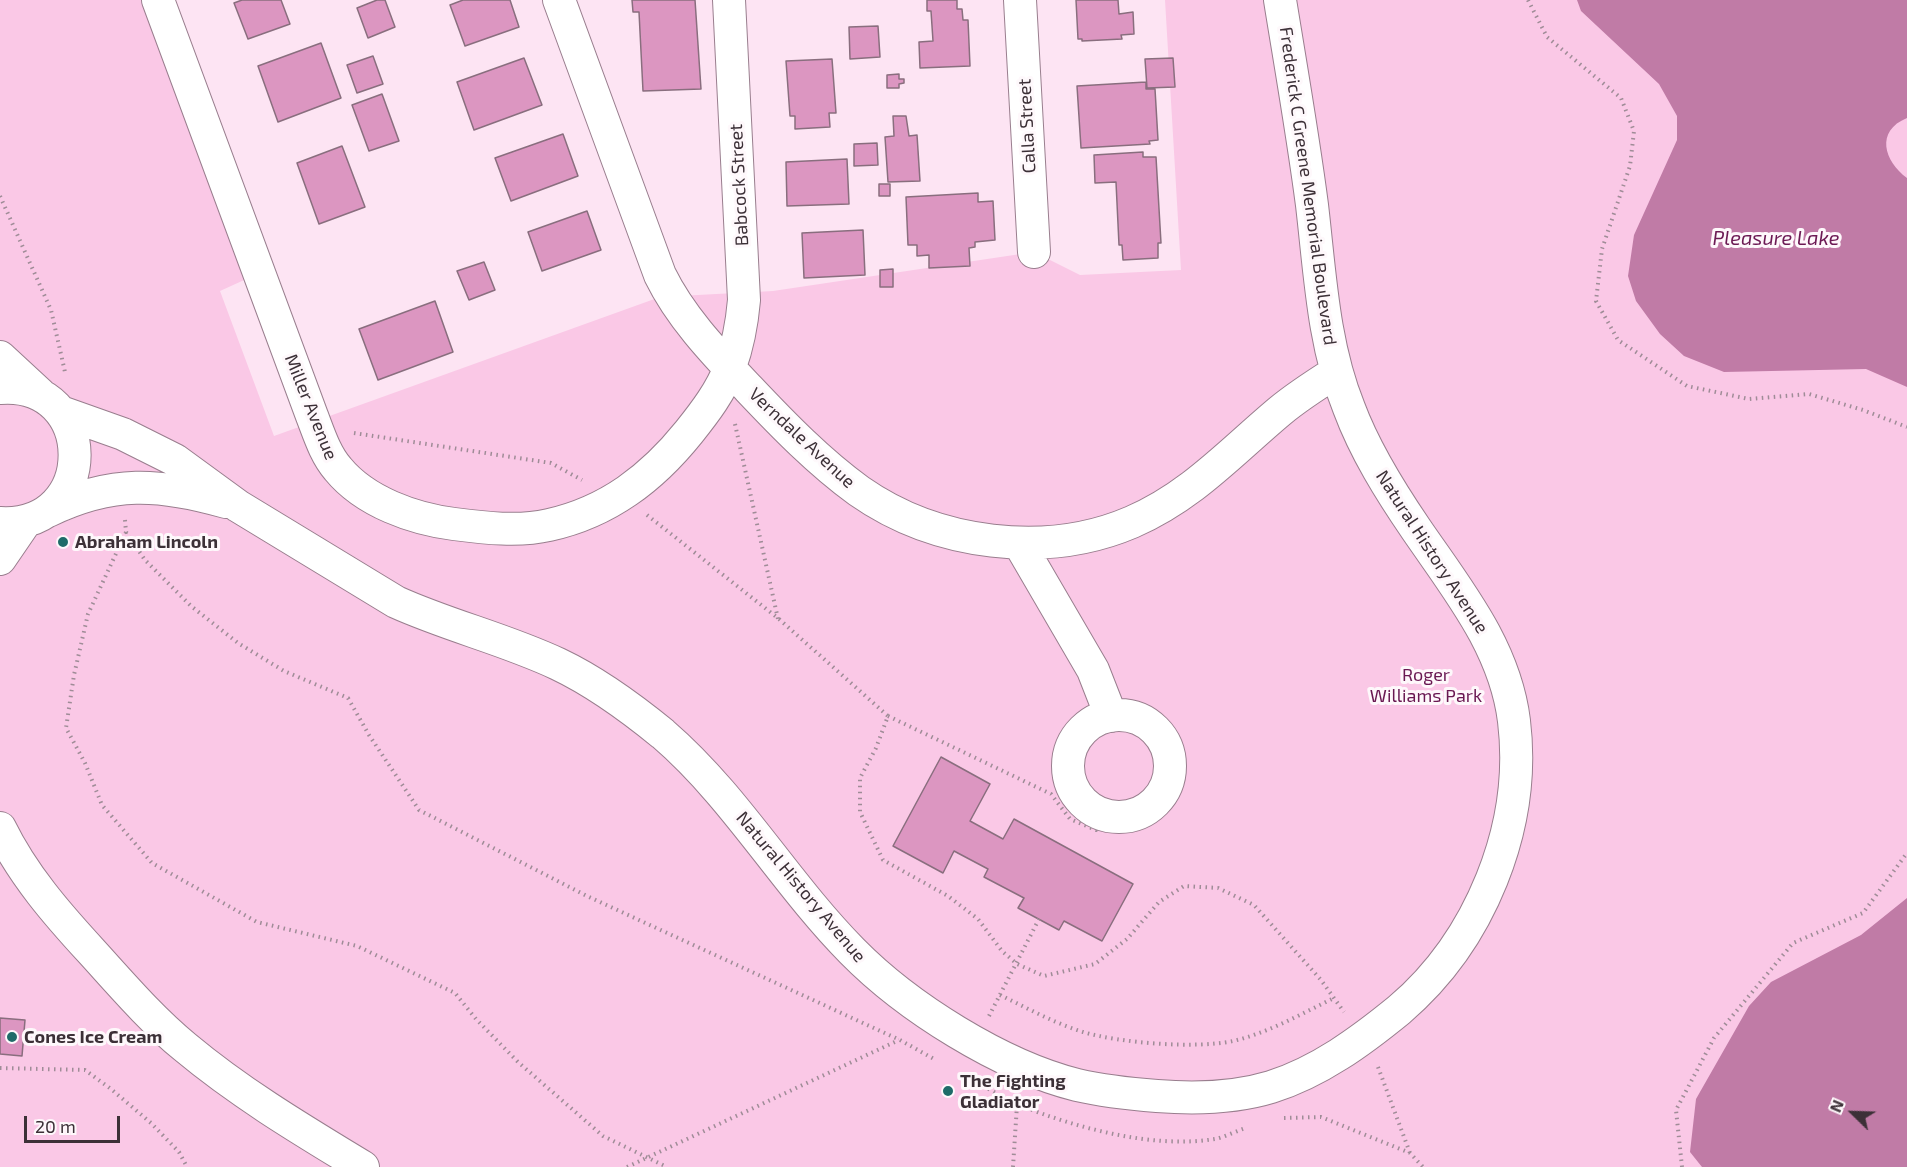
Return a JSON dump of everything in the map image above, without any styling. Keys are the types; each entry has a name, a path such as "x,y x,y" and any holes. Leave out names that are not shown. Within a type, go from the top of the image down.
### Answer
{"street":[{"name":"Miller Avenue","path":"158,0 320,437 337,469 351,482 390,506 439,522 491,528 547,526 582,516 617,499 658,466 715,398 730,368"},
{"name":"Verndale Avenue","path":"559,0 660,275 678,307 764,405 827,465 876,502 918,522 950,532 1019,543 1053,542 1092,536 1131,523 1165,506 1200,482 1281,411 1336,372"},
{"name":"Babcock Street","path":"729,0 744,282 739,337 730,368"},
{"name":"Calla Street","path":"1020,0 1034,252"},
{"name":"Frederick C Greene Memorial Boulevard","path":"1280,0 1309,184 1327,329 1336,372"},
{"path":"0,357 57,396 72,434 76,458 71,480 60,499 23,519 0,559"},
{"name":"Natural History Avenue","path":"0,388 21,388 57,396 194,472 238,506 396,602 554,662 606,690 662,734 705,774 846,945 870,969 920,1007 1001,1055 1029,1068 1077,1085 1136,1094 1192,1098 1248,1093 1301,1076 1359,1041 1409,1001 1440,966 1472,921 1491,882 1502,850 1516,783 1517,750 1511,704 1506,681 1492,646 1447,571 1392,493 1350,413 1336,372"},
{"name":"Natural History Avenue","path":"23,519 88,495 135,486 181,491 238,506"},
{"path":"1019,543 1093,670 1111,716"},
{"path":"1111,716 1133,717 1151,726 1168,750 1170,769 1164,791 1156,801 1132,815 1118,817 1090,808 1074,790 1068,765 1074,742 1082,731 1100,719 1111,716"},
{"path":"0,828 23,869 58,916 132,995 183,1045 258,1101 363,1167"}],"path":[{"path":"1528,0 1548,37 1621,98 1634,131 1630,166 1602,249 1596,301 1618,340 1687,386 1749,399 1809,394 1863,410 1907,427"},
{"path":"0,196 51,310 57,396"},
{"path":"715,398 734,418 778,619"},
{"path":"320,437 357,432 551,463 648,516 778,619 888,717 1051,794 1071,819 1096,830 1103,814"},
{"path":"125,515 126,532 88,614 74,675 66,728 85,763 102,805 152,863 257,922 357,946 455,993 476,1019 518,1062 603,1136 667,1167"},
{"path":"126,532 145,560 191,606 238,643 284,671 348,698 369,735 419,810 589,897 900,1040 940,1062"},
{"path":"888,717 876,748 860,778 860,812 883,860 948,896 978,919 1002,951 1017,964 1044,976 1095,964 1126,939 1158,902 1184,886 1218,888 1254,905 1321,980 1349,1020 1359,1041 1376,1061 1410,1153"},
{"path":"1682,1167 1676,1110 1713,1038 1793,943 1863,913 1907,853"},
{"path":"988,1019 1040,919"},
{"path":"1000,995 1040,1015 1095,1035 1208,1045 1234,1041 1259,1033 1334,998"},
{"path":"627,1167 900,1040"},
{"path":"0,1068 85,1070 151,1123 179,1152 187,1167"},
{"path":"979,1083 1017,1105 1123,1136 1172,1141 1217,1138 1249,1126"},
{"path":"1013,1167 1017,1105"},
{"path":"1281,1118 1321,1117 1410,1153 1424,1167"}],"green space":[{"name":"Roger Williams Park","path":"0,0 168,0 264,271 220,291 274,436 660,297 773,291 1034,252 1080,275 1181,270 1165,0 1907,0 1907,1167 0,1167"}],"water":[{"name":"Pleasure Lake","path":"1577,0 1907,0 1907,118 1890,130 1886,146 1893,163 1907,178 1907,387 1866,369 1724,372 1684,356 1660,334 1636,301 1628,276 1634,235 1677,140 1677,116 1659,84 1581,11"},
{"path":"1907,898 1907,1167 1702,1167 1690,1152 1696,1099 1749,1006 1771,982 1861,935"}],"building":[{"path":"242,0 281,0 290,24 248,39 234,3"},
{"path":"377,0 385,0 395,27 368,38 357,8"},
{"path":"463,0 510,0 519,27 465,46 450,5"},
{"path":"632,0 695,0 701,89 643,91 639,12 633,12"},
{"path":"927,0 957,0 957,9 962,9 963,20 968,20 970,66 920,68 919,42 933,41 931,11 927,11"},
{"path":"1076,0 1118,0 1119,14 1133,12 1134,34 1121,35 1122,39 1082,41 1078,39"},
{"path":"878,26 880,57 850,59 849,27"},
{"path":"321,43 341,98 278,122 258,66"},
{"path":"373,56 383,84 357,93 347,65"},
{"path":"524,58 542,105 474,130 457,82"},
{"path":"1173,58 1175,87 1147,88 1145,59"},
{"path":"832,59 836,113 829,113 830,127 795,129 795,116 790,116 786,61"},
{"path":"899,74 899,79 904,79 904,83 899,84 899,88 887,88 887,75"},
{"path":"1146,82 1146,89 1155,89 1158,140 1149,141 1150,144 1081,148 1077,86"},
{"path":"382,94 399,141 369,151 352,105"},
{"path":"893,116 906,116 909,136 917,135 920,181 888,182 885,137 894,136"},
{"path":"563,134 578,176 511,201 495,158"},
{"path":"877,143 878,165 854,166 854,144"},
{"path":"342,146 365,207 319,224 297,163"},
{"path":"1143,152 1143,157 1156,157 1161,243 1158,243 1158,258 1123,260 1122,245 1119,245 1116,182 1095,183 1094,155"},
{"path":"847,159 849,204 787,206 786,162"},
{"path":"879,184 890,184 890,196 879,196"},
{"path":"978,193 978,202 993,201 995,240 975,242 975,247 969,248 970,266 929,268 929,255 917,256 917,245 908,245 906,197"},
{"path":"587,211 601,250 542,271 528,232"},
{"path":"863,230 865,275 804,278 802,233"},
{"path":"484,262 495,290 469,300 457,271"},
{"path":"893,269 893,287 880,287 880,270"},
{"path":"435,301 453,352 378,380 359,329"},
{"path":"941,757 990,784 970,821 1003,839 1014,819 1133,884 1102,941 1064,921 1059,930 1018,908 1024,898 984,877 988,869 954,851 943,873 893,846"},
{"name":"Cones Ice Cream","path":"0,1018 25,1020 22,1056 0,1054"}],"place":[{"name":"Abraham Lincoln","path":"63,542"},
{"name":"Cones Ice Cream","path":"12,1037"},
{"name":"The Fighting Gladiator","path":"948,1091"}]}
